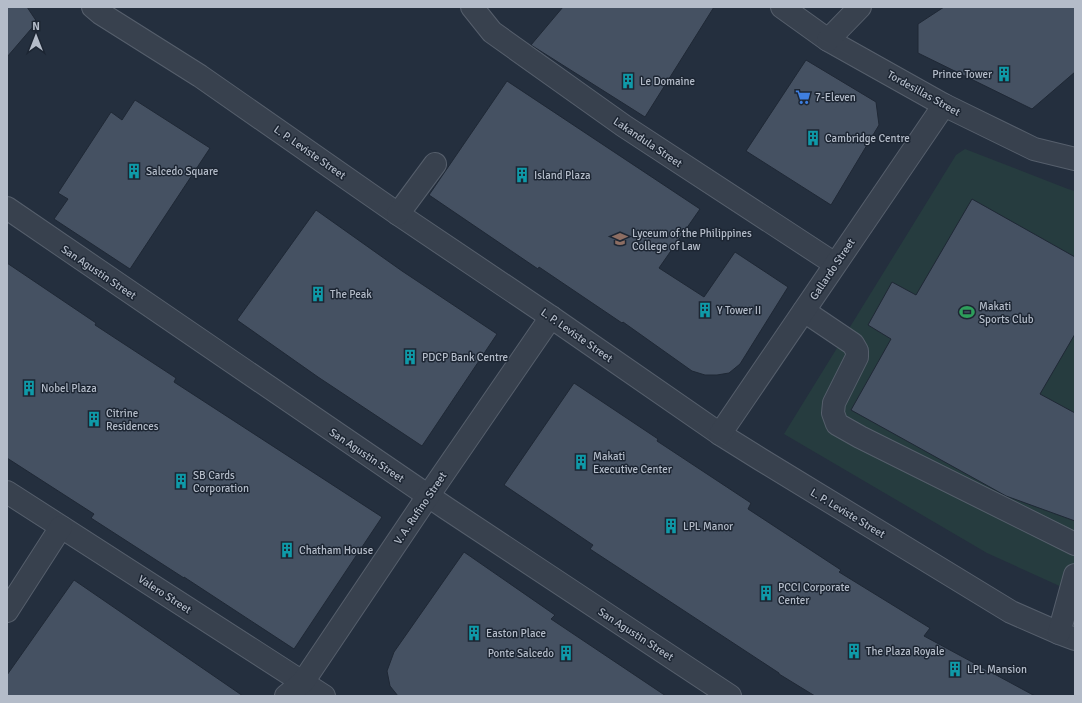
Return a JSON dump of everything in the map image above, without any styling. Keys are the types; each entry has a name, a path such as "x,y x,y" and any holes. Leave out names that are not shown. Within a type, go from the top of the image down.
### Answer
{"street":[{"name":"L. P. Leviste Street","path":"93,7 100,13 200,76 398,214 766,464 1011,612 1067,636"},
{"name":"Lakandula Street","path":"472,7 492,32 618,122 835,264"},
{"name":"Tordesillas Street","path":"782,7 828,40 944,105 1034,149 1075,159"},
{"path":"828,40 860,7"},
{"name":"Gallardo Street","path":"720,434 944,105"},
{"path":"398,214 435,164"},
{"name":"San Agustin Street","path":"7,208 428,496 730,696"},
{"path":"804,311 853,344 857,351 857,357 834,403 833,413 837,424 866,440 1075,544"},
{"name":"V. A. Rufino Street","path":"286,696 301,689 428,496 551,317"},
{"name":"Valero Street","path":"7,492 301,689 324,696"},
{"path":"7,611 61,528"},
{"path":"1067,636 1075,575"}],"green space":[{"name":"Makati Sports Club","path":"965,149 1075,191 1075,593 987,553 784,434 956,155"}],"building":[{"path":"7,7 27,7 37,22 7,57"},
{"name":"Le Domaine","path":"563,7 714,7 645,117 531,45"},
{"name":"Prince Tower","path":"944,7 1075,7 1075,72 1032,109 918,53 918,24"},
{"name":"Cambridge Centre","path":"806,60 876,102 879,125 831,205 746,151"},
{"path":"507,81 700,209 659,268 704,297 735,252 788,287 740,364 729,373 705,375 692,371 623,322 622,323 539,267 538,269 429,195"},
{"name":"Salcedo Square","path":"135,100 210,148 130,269 54,219 68,199 58,193 111,112 122,120"},
{"path":"972,199 1075,257 1075,334 1040,394 1075,413 1075,521 1006,496 851,410 891,339 868,325 892,282 916,295"},
{"path":"316,210 402,271 497,334 422,446 318,377 237,320"},
{"path":"7,263 96,323 95,325 176,378 174,382 382,517 294,649 91,518 94,514 7,458"},
{"path":"574,383 658,439 657,441 751,503 748,509 841,570 839,572 930,628 924,636 1035,696 815,696 779,674 590,549 593,545 504,485"},
{"name":"Easton Place","path":"464,552 555,615 551,619 666,696 398,696 390,686 387,671 394,652"},
{"path":"74,580 243,696 7,696 7,675"}],"place":[{"name":"Prince Tower","path":"1004,74"},
{"name":"Le Domaine","path":"628,81"},
{"name":"7-Eleven","path":"803,97"},
{"name":"Cambridge Centre","path":"813,138"},
{"name":"Salcedo Square","path":"134,171"},
{"name":"Island Plaza","path":"522,175"},
{"name":"Lyceum of the Philippines College of Law","path":"620,239"},
{"name":"The Peak","path":"318,294"},
{"name":"Y Tower II","path":"705,310"},
{"name":"Makati Sports Club","path":"967,312"},
{"name":"PDCP Bank Centre","path":"410,357"},
{"name":"Nobel Plaza","path":"29,388"},
{"name":"Citrine Residences","path":"94,419"},
{"name":"Makati Executive Center","path":"581,462"},
{"name":"SB Cards Corporation","path":"181,481"},
{"name":"LPL Manor","path":"671,526"},
{"name":"Chatham House","path":"287,550"},
{"name":"PCCI Corporate Center","path":"766,593"},
{"name":"Easton Place","path":"474,633"},
{"name":"The Plaza Royale","path":"854,651"},
{"name":"Ponte Salcedo","path":"566,653"},
{"name":"LPL Mansion","path":"955,669"}]}
